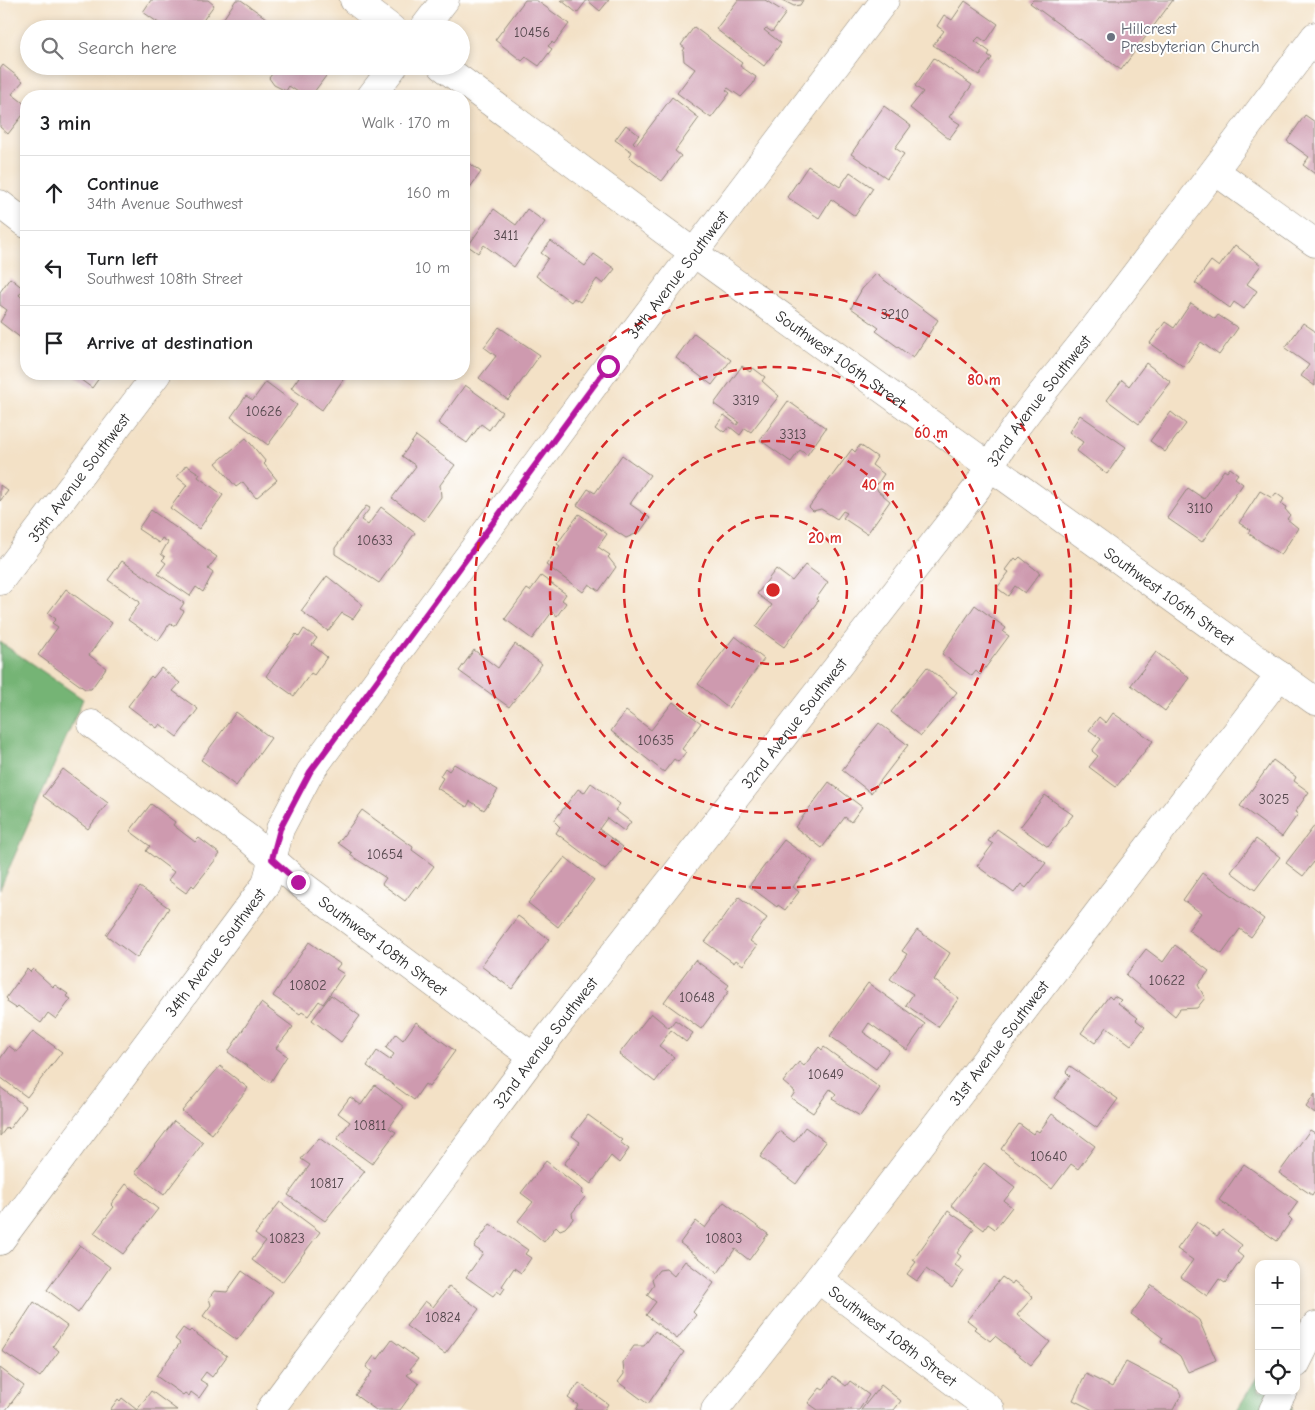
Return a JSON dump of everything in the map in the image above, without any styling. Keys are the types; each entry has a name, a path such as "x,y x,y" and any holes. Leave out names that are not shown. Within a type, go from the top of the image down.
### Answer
{"street":[{"path":"354,0 380,20"},
{"path":"430,20 444,0"},
{"name":"34th Avenue Southwest","path":"0,1241 266,884 280,829 310,772 596,382 885,0"},
{"name":"32nd Avenue Southwest","path":"270,1410 533,1057 977,488 1004,441 1069,361 1215,171 1315,36"},
{"path":"376,90 387,75"},
{"name":"Southwest 106th Street","path":"454,75 694,253 1315,701"},
{"path":"1215,171 1315,243"},
{"path":"0,204 20,219"},
{"name":"35th Avenue Southwest","path":"0,581 152,380"},
{"name":"31st Avenue Southwest","path":"715,1410 818,1279 1280,675"},
{"name":"Southwest 108th Street","path":"92,724 248,838 298,882 533,1057"},
{"name":"Southwest 108th Street","path":"818,1279 991,1410"},
{"path":"1300,1356 1315,1326"},
{"path":"1274,1410 1281,1395"}],"green space":[{"path":"0,642 83,699 0,889"},
{"path":"1255,1381 1255,1395 1283,1395 1293,1410 1237,1410"}],"building":[{"path":"151,0 208,0 214,5 203,20 154,20 143,12"},
{"path":"236,0 241,0 269,20 222,20"},
{"path":"525,0 536,0 569,24 554,44 552,42 548,46 552,49 539,66 526,57 522,61 495,40"},
{"path":"561,0 587,0 577,13"},
{"path":"587,0 609,0 600,11"},
{"path":"738,0 765,0 786,13 772,32 766,28 764,30 781,43 764,66 716,29"},
{"path":"782,0 803,0 800,5 794,6"},
{"name":"Hillcrest Presbyterian Church","path":"1033,0 1173,0 1121,70 1030,3"},
{"path":"965,1 998,24 986,42 979,37 975,41 990,52 988,55 992,58 979,75 933,45 944,31 937,26 944,15 952,20"},
{"path":"694,27 742,63 740,66 756,77 753,84 741,97 728,88 726,90 730,93 711,118 677,93 695,69 684,61 683,51 685,48 681,45"},
{"path":"934,58 972,85 949,117 960,124 949,139 910,108 923,92 915,86"},
{"path":"3,65 23,81 12,94 20,100 20,119 8,134 0,127 0,69"},
{"path":"271,75 327,75 316,90 295,90 289,86 287,90 284,90 274,85 269,78"},
{"path":"672,97 699,118 675,151 681,156 662,181 629,157 632,152 615,140 626,125 639,135 633,142 636,145"},
{"path":"884,106 911,126 895,148 904,154 887,178 851,154"},
{"path":"1305,115 1315,122 1315,174 1303,165 1309,157 1287,141"},
{"path":"470,164 481,172 470,188"},
{"path":"808,166 840,187 850,172 873,188 855,216 831,199 819,218 787,197"},
{"path":"494,209 516,225 527,209 545,222 514,267 484,245 478,253 470,247 470,243"},
{"path":"551,241 585,266 594,254 615,269 603,284 597,279 580,302 574,298 571,302 536,276 548,258 541,253"},
{"path":"1235,245 1261,265 1247,284 1257,291 1244,309 1234,302 1230,308 1195,283 1211,261 1219,267"},
{"path":"876,274 938,320 913,358 876,331 879,328 851,308 862,289"},
{"path":"10,278 20,286 20,337 0,322 7,310 0,305 0,292"},
{"path":"1191,303 1215,319 1218,315 1238,328 1219,355 1201,342 1184,367 1150,343 1165,322 1174,328"},
{"path":"1303,323 1315,331 1315,386 1301,376 1309,365 1285,348"},
{"path":"499,327 540,355 508,400 479,378 496,356 484,347"},
{"path":"694,333 731,360 712,385 676,358"},
{"path":"1146,363 1171,382 1139,424 1107,400 1122,380 1129,386"},
{"path":"742,366 750,372 753,368 765,377 762,381 779,396 751,432 745,428 740,435 730,427 724,432 716,426 724,415 737,425 739,422 714,404"},
{"path":"81,380 98,380 92,388"},
{"path":"297,380 343,380 322,410 291,388"},
{"path":"266,382 297,405 268,445 231,417 246,396 253,400"},
{"path":"465,385 502,412 489,430 481,424 467,443 438,423"},
{"path":"788,401 826,428 807,455 800,450 791,462 760,440"},
{"path":"1171,412 1186,424 1165,452 1150,441"},
{"path":"1080,415 1126,447 1107,474 1077,451 1083,442 1069,432"},
{"path":"416,436 455,465 440,485 441,497 424,521 392,498 416,466 402,456"},
{"path":"246,438 266,462 264,464 277,480 256,498 243,482 236,487 216,463"},
{"path":"860,445 877,457 872,465 884,474 876,486 878,491 890,501 867,534 843,518 847,513 843,511 837,519 821,509 813,511 809,507 852,449 855,452"},
{"path":"622,455 650,475 630,504 650,518 640,532 626,538 577,505 588,489 595,493"},
{"path":"186,465 200,474 198,477 223,495 199,529 170,508 187,485 177,477"},
{"path":"1230,468 1238,474 1235,478 1243,484 1202,542 1167,518 1188,488 1204,499 1224,470 1227,472"},
{"path":"0,485 8,491 0,501"},
{"path":"1260,491 1272,498 1276,493 1284,499 1281,504 1286,507 1285,509 1290,515 1287,519 1298,528 1281,555 1248,533 1250,530 1239,523"},
{"path":"366,506 370,508 361,520 368,525 381,507 415,533 379,583 335,554 335,548"},
{"path":"151,510 217,557 208,569 213,573 203,592 196,587 190,596 158,574 166,563 162,560 165,557 161,554 168,542 162,538 159,543 138,529"},
{"path":"579,514 607,534 598,547 610,555 608,557 616,567 599,591 589,584 583,592 546,565 560,546 557,544"},
{"path":"1020,557 1040,573 1025,593 1015,586 1008,596 997,588 1009,572 1006,570 1015,558 1017,560"},
{"path":"122,561 184,603 180,609 184,611 175,626 170,623 158,641 128,620 140,602 108,580"},
{"path":"805,565 828,582 816,599 818,601 784,647 756,627 772,605 757,594 776,569 792,581"},
{"path":"327,576 363,605 353,619 342,613 328,631 301,611"},
{"path":"541,576 566,594 562,600 566,603 557,616 552,612 532,639 505,619 527,589 530,591"},
{"path":"66,589 112,623 89,655 106,668 91,689 85,689 38,655 58,627 52,623 56,619 48,613"},
{"path":"975,605 1006,628 1003,632 1009,636 980,675 976,671 972,676 942,654"},
{"path":"304,629 317,638 312,645 327,657 314,675 311,673 294,696 266,676 296,634 299,637"},
{"path":"735,636 764,659 728,708 698,684"},
{"path":"515,644 542,664 509,707 459,671 474,650 498,668"},
{"path":"1156,652 1189,678 1165,711 1131,685"},
{"path":"927,667 957,692 921,736 891,712"},
{"path":"161,668 180,683 173,691 198,709 177,737 160,724 157,728 128,706 151,676 153,678"},
{"path":"673,702 701,723 682,749 686,752 678,762 674,759 664,772 611,731 626,711 651,730"},
{"path":"236,712 271,738 236,786 201,760"},
{"path":"1113,713 1153,741 1116,787 1089,767 1098,756 1092,751 1101,739 1089,730 1099,717 1106,723"},
{"path":"879,723 908,745 871,793 842,770"},
{"path":"1273,760 1296,777 1294,781 1309,792 1295,812 1298,814 1282,837 1240,806"},
{"path":"454,764 498,790 484,810 470,801 467,807 437,788 443,778 440,776 445,768 449,771"},
{"path":"63,769 108,803 88,829 43,796"},
{"path":"829,782 862,807 851,822 845,817 822,848 795,827"},
{"path":"591,783 620,804 615,810 631,822 624,831 607,818 599,829 623,847 605,870 556,833 560,827 554,821 578,789 584,793"},
{"path":"1045,795 1073,815 1048,847 1020,827"},
{"path":"151,804 175,822 173,825 195,842 199,838 220,854 194,887 192,885 186,893 168,880 174,872 146,851 150,846 130,831"},
{"path":"362,810 413,847 412,850 434,866 418,888 416,886 405,901 382,884 386,878 350,855 352,853 338,843"},
{"path":"1315,825 1315,863 1303,876 1286,863"},
{"path":"997,829 1046,863 1026,888 1021,884 1014,893 977,866 993,844 988,841"},
{"path":"1256,839 1280,857 1255,890 1231,872"},
{"path":"784,840 813,861 793,887 799,892 785,910 778,905 777,907 749,886"},
{"path":"565,857 594,880 558,927 528,903"},
{"path":"1202,873 1264,919 1251,937 1240,929 1222,954 1188,930 1201,913 1183,900"},
{"path":"140,887 169,908 137,958 106,935"},
{"path":"739,897 767,918 750,941 757,946 743,965 736,960 734,963 705,942"},
{"path":"518,916 549,939 512,989 481,966"},
{"path":"917,930 950,953 934,980 959,998 938,1027 906,1005 913,994 890,979 907,954 902,951"},
{"path":"309,942 340,964 336,969 344,974 323,1004 319,1001 308,1016 302,1012 300,1014 273,996"},
{"path":"1175,945 1209,971 1198,985 1205,998 1197,1008 1180,1009 1175,1016 1126,975 1146,949 1163,962"},
{"path":"695,960 729,985 726,989 729,991 701,1029 664,1002"},
{"path":"27,969 30,972 33,969 53,987 55,985 68,994 66,996 71,999 56,1019 48,1013 41,1023 18,1006 16,1008 7,1002 6,998"},
{"path":"868,983 925,1024 907,1050 869,1023 863,1032 889,1050 876,1069 830,1036"},
{"path":"331,995 360,1016 341,1042 312,1020"},
{"path":"1109,996 1112,999 1114,996 1121,1000 1118,1003 1138,1018 1136,1020 1145,1027 1131,1045 1107,1027 1095,1043 1081,1033"},
{"path":"261,1003 293,1027 276,1048 287,1056 270,1083 228,1052"},
{"path":"651,1013 669,1028 675,1020 693,1033 686,1042 671,1030 659,1046 674,1057 655,1082 619,1054"},
{"path":"416,1022 455,1051 429,1087 425,1084 414,1100 367,1066 377,1051 390,1060 394,1054 386,1048 396,1034 403,1040"},
{"path":"33,1031 62,1052 27,1097 0,1077 0,1059 9,1046 17,1052"},
{"path":"819,1047 822,1050 824,1047 880,1088 860,1116 832,1099 836,1094 830,1089 813,1113 791,1098 795,1092 783,1082 799,1062 804,1066"},
{"path":"220,1066 248,1088 212,1134 182,1111"},
{"path":"1070,1066 1118,1099 1097,1128 1054,1098 1070,1076 1066,1072"},
{"path":"375,1085 404,1107 389,1128 396,1132 372,1164 337,1139 350,1122 338,1113 350,1097 361,1105"},
{"path":"0,1087 26,1107 9,1129 7,1127 0,1136"},
{"path":"1315,1094 1315,1114 1306,1107"},
{"path":"1052,1114 1095,1146 1078,1169 1071,1164 1052,1189 1001,1149 1019,1124 1033,1134 1036,1130 1039,1132"},
{"path":"588,1115 622,1140 620,1142 629,1149 619,1163 611,1156 591,1184 564,1164 580,1142 572,1136"},
{"path":"174,1121 203,1143 164,1195 135,1172"},
{"path":"805,1127 826,1142 796,1184 760,1157 779,1131 794,1142"},
{"path":"1310,1130 1315,1133 1315,1190 1312,1195 1279,1173"},
{"path":"319,1138 365,1171 325,1221 288,1195 310,1165 301,1159"},
{"path":"546,1161 583,1190 581,1193 585,1197 572,1213 573,1219 565,1228 560,1230 556,1226 544,1242 518,1221 533,1202 521,1193"},
{"path":"984,1163 1015,1187 1004,1201 1012,1207 995,1229 988,1224 984,1230 951,1205"},
{"path":"1244,1164 1298,1202 1288,1216 1292,1220 1277,1241 1219,1200"},
{"path":"126,1184 158,1209 123,1254 94,1233 114,1207 111,1204"},
{"path":"280,1202 320,1232 282,1282 252,1260 265,1242 255,1234"},
{"path":"724,1202 768,1234 749,1260 735,1249 718,1273 680,1243 696,1221 705,1228"},
{"path":"948,1211 974,1229 957,1253 961,1256 955,1265 964,1271 952,1288 926,1269 917,1281 907,1274 916,1262 913,1260"},
{"path":"1197,1222 1217,1236 1222,1230 1242,1245 1237,1252 1243,1257 1225,1283 1219,1279 1207,1296 1181,1277 1193,1260 1177,1249"},
{"path":"490,1224 528,1250 525,1254 531,1258 521,1273 514,1268 502,1286 505,1288 501,1294 497,1291 493,1296 466,1277 483,1253 474,1247"},
{"path":"80,1245 110,1267 78,1313 47,1290"},
{"path":"685,1261 714,1283 693,1312 696,1315 677,1339 646,1315 656,1302 647,1295 654,1285 652,1279 659,1270 666,1269 674,1276"},
{"path":"242,1271 273,1293 237,1340 203,1316 211,1305 209,1298 214,1291 227,1292"},
{"path":"1002,1277 1012,1284 1014,1281 1033,1297 1017,1315 1050,1342 1031,1365 995,1336 990,1341 974,1329 976,1327 967,1320"},
{"path":"1152,1285 1199,1320 1216,1360 1188,1372 1180,1356 1161,1342 1163,1338 1131,1314"},
{"path":"449,1286 479,1309 445,1354 406,1326 425,1301 433,1307"},
{"path":"34,1302 67,1326 53,1346 59,1351 40,1377 2,1351"},
{"path":"183,1328 189,1332 191,1330 227,1356 212,1377 206,1372 200,1380 208,1385 199,1398 191,1392 189,1396 185,1393 183,1395 156,1376 180,1343 175,1339"},
{"path":"655,1331 684,1352 648,1404 618,1382 624,1374 623,1362 634,1346 644,1346"},
{"path":"392,1340 418,1359 410,1369 412,1371 407,1375 419,1384 400,1410 376,1410 355,1395 372,1372 366,1367 374,1356 378,1359"},
{"path":"1126,1362 1178,1389 1181,1395 1173,1410 1093,1410 1073,1400 1086,1374 1112,1387"},
{"path":"0,1368 24,1386 6,1410 0,1410"},
{"path":"833,1376 846,1386 850,1381 869,1395 859,1410 818,1410 808,1403 820,1388 823,1390"},
{"path":"579,1383 608,1404 604,1410 575,1410 578,1405 568,1398"},
{"path":"881,1385 901,1401 894,1410 861,1410"},
{"path":"151,1391 177,1410 137,1410"},
{"path":"122,1398 137,1410 110,1410 118,1399 120,1401"}],"place":[{"name":"Hillcrest Presbyterian Church","path":"1111,37"}],"route":[{"path":"298,882 272,859 280,829 310,772 608,366"}]}
